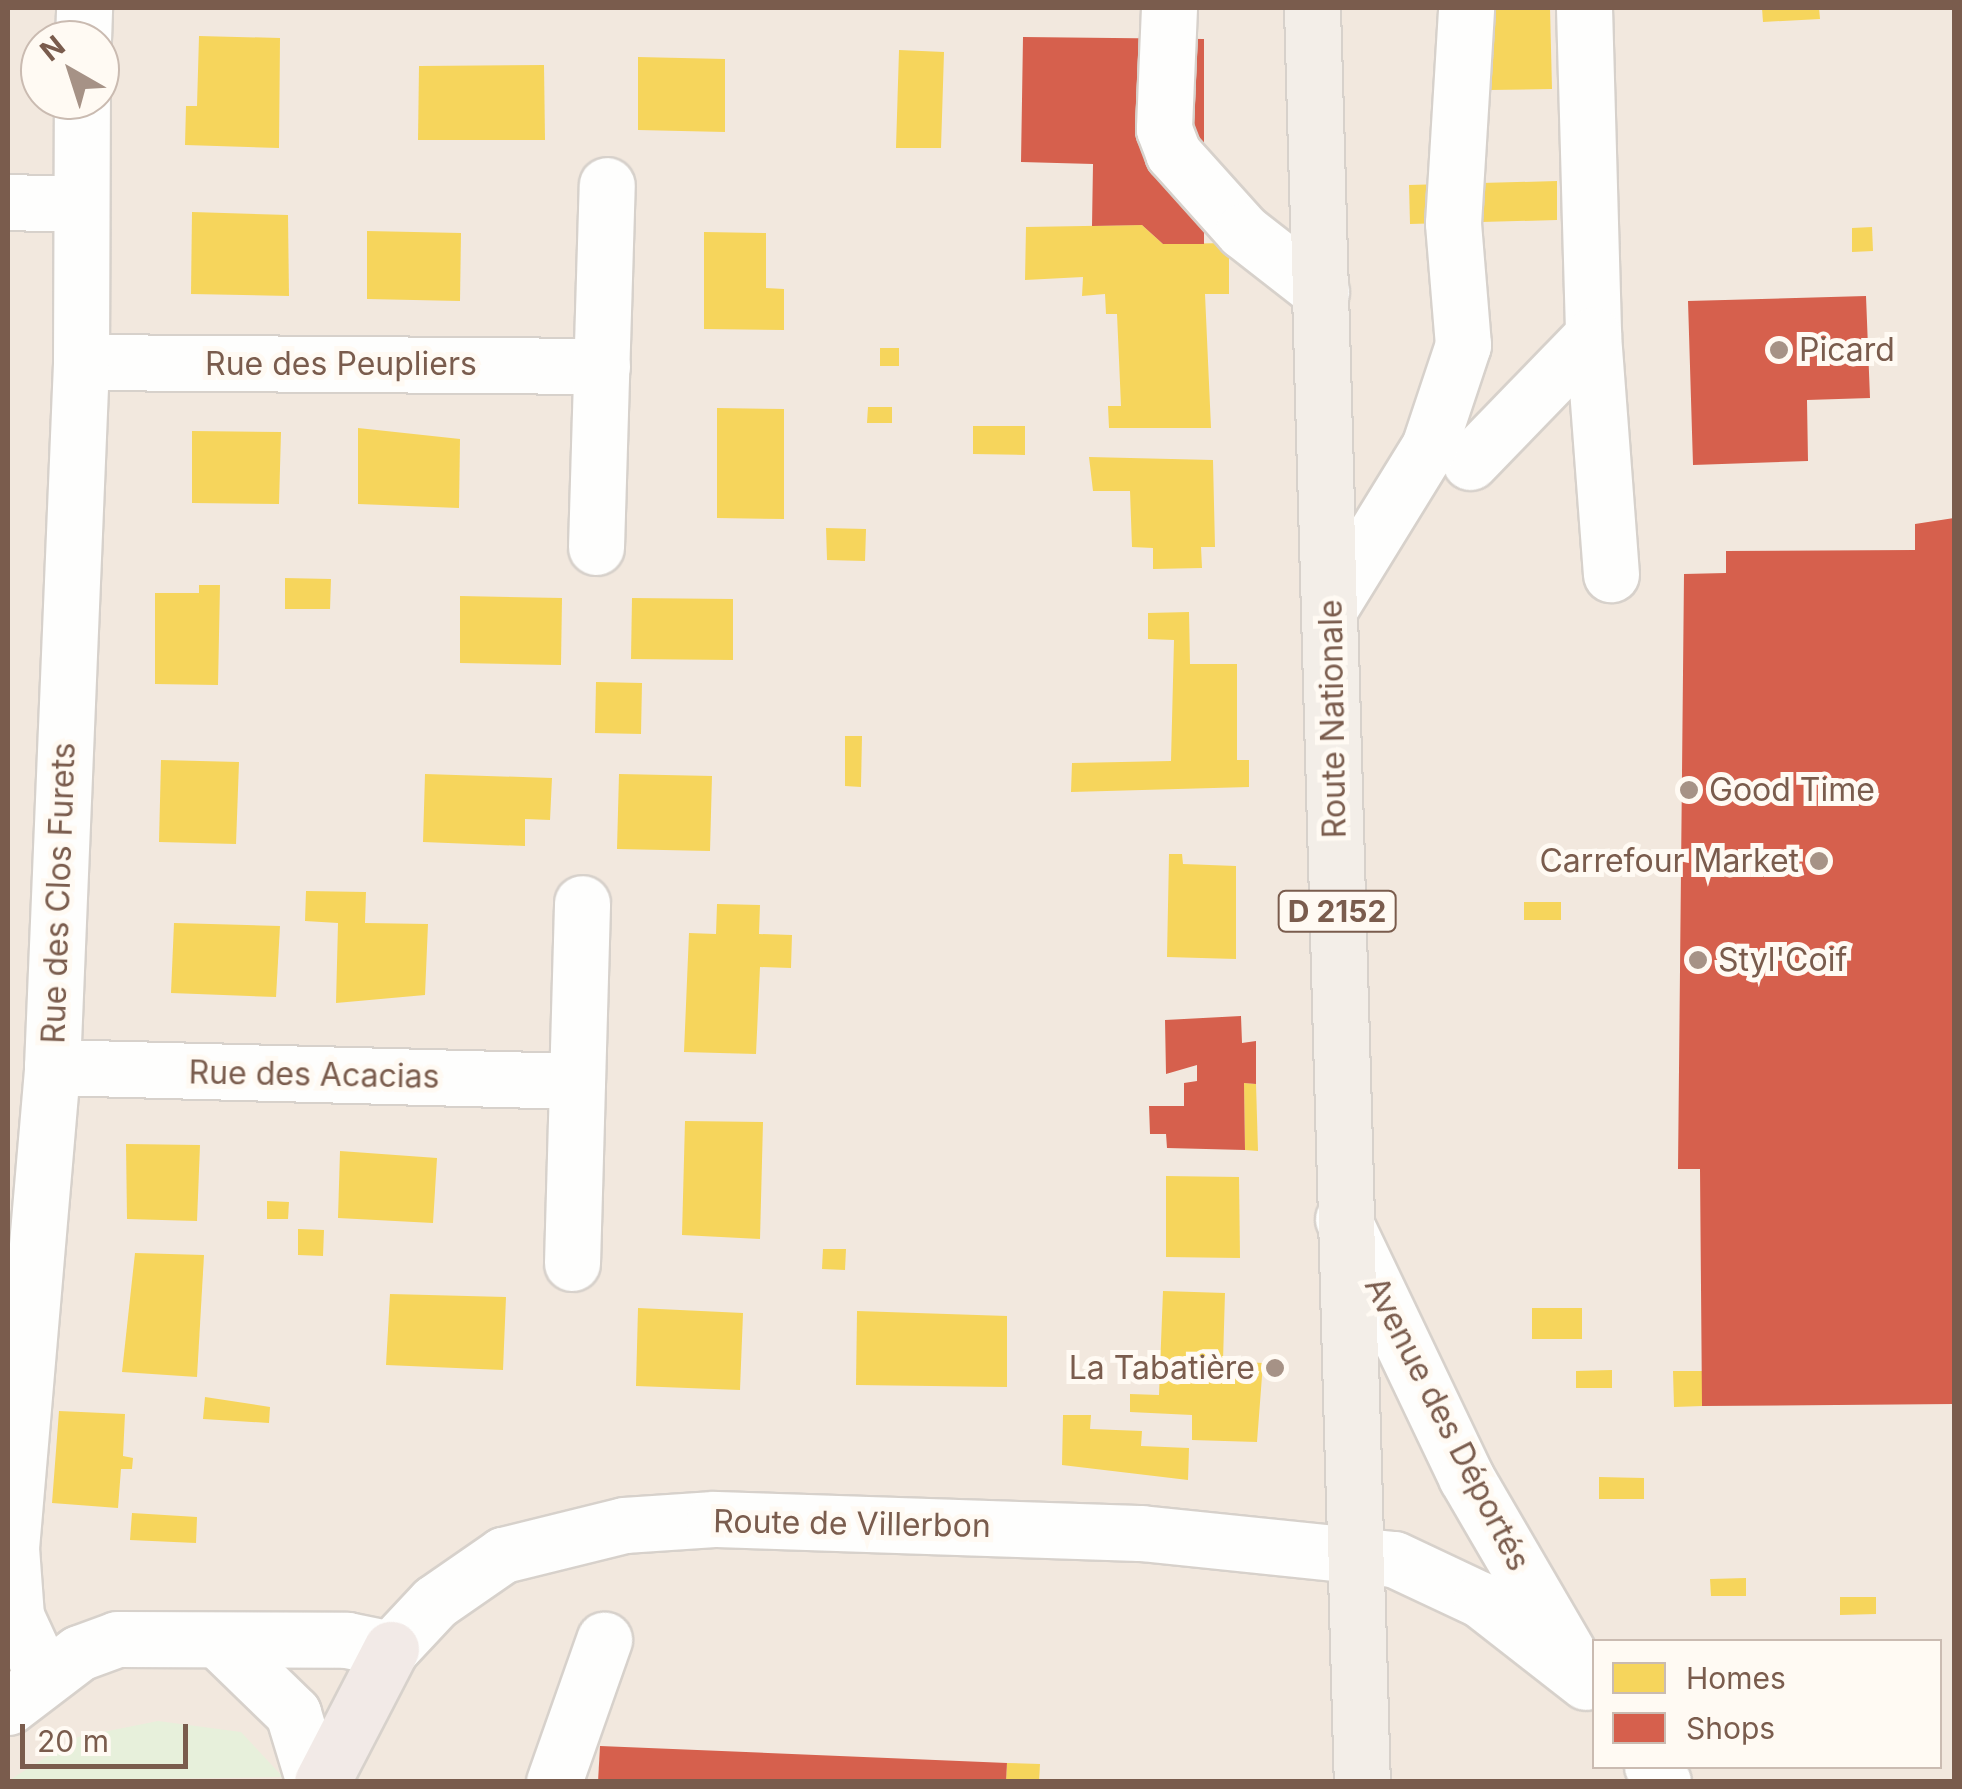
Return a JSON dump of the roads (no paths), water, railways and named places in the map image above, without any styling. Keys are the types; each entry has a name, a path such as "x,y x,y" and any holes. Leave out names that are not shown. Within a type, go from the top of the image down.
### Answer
{"highway":[{"path":"322,1782 391,1649"}],"main road":[{"name":"Route Nationale","path":"1312,8 1332,606 1351,1551"},
{"name":"D 2152","path":"1351,1551 1362,1782"}],"street":[{"path":"1169,8 1164,129 1173,153 1243,231 1321,292"},
{"path":"1332,606 1428,447 1463,344 1452,223 1466,8"},
{"path":"1584,8 1592,336 1612,574"},
{"name":"Rue des Clos Furets","path":"26,1692 11,1548 52,1068 81,362 81,120"},
{"path":"596,547 607,185"},
{"path":"8,202 79,204"},
{"path":"1470,462 1592,336"},
{"name":"Rue des Peupliers","path":"81,362 602,366"},
{"path":"572,1264 582,903"},
{"name":"Rue des Acacias","path":"52,1068 577,1082"},
{"name":"Avenue des Déportés","path":"1342,1216 1466,1476 1590,1687"},
{"name":"Route de Villerbon","path":"391,1649 435,1602 503,1555 624,1525 806,1520 1351,1551"},
{"name":"Avenue des Déportés","path":"1351,1551 1435,1574 1590,1687"},
{"path":"26,1692 117,1639 347,1640 391,1649"},
{"path":"554,1782 604,1640"},
{"path":"220,1642 293,1713 314,1782"}],"place":[{"name":"Picard","path":"1779,350"},
{"name":"Good Time","path":"1689,790"},
{"name":"Carrefour Market","path":"1819,861"},
{"name":"Styl'Coif","path":"1698,960"},
{"name":"La Tabatière","path":"1275,1368"}]}
